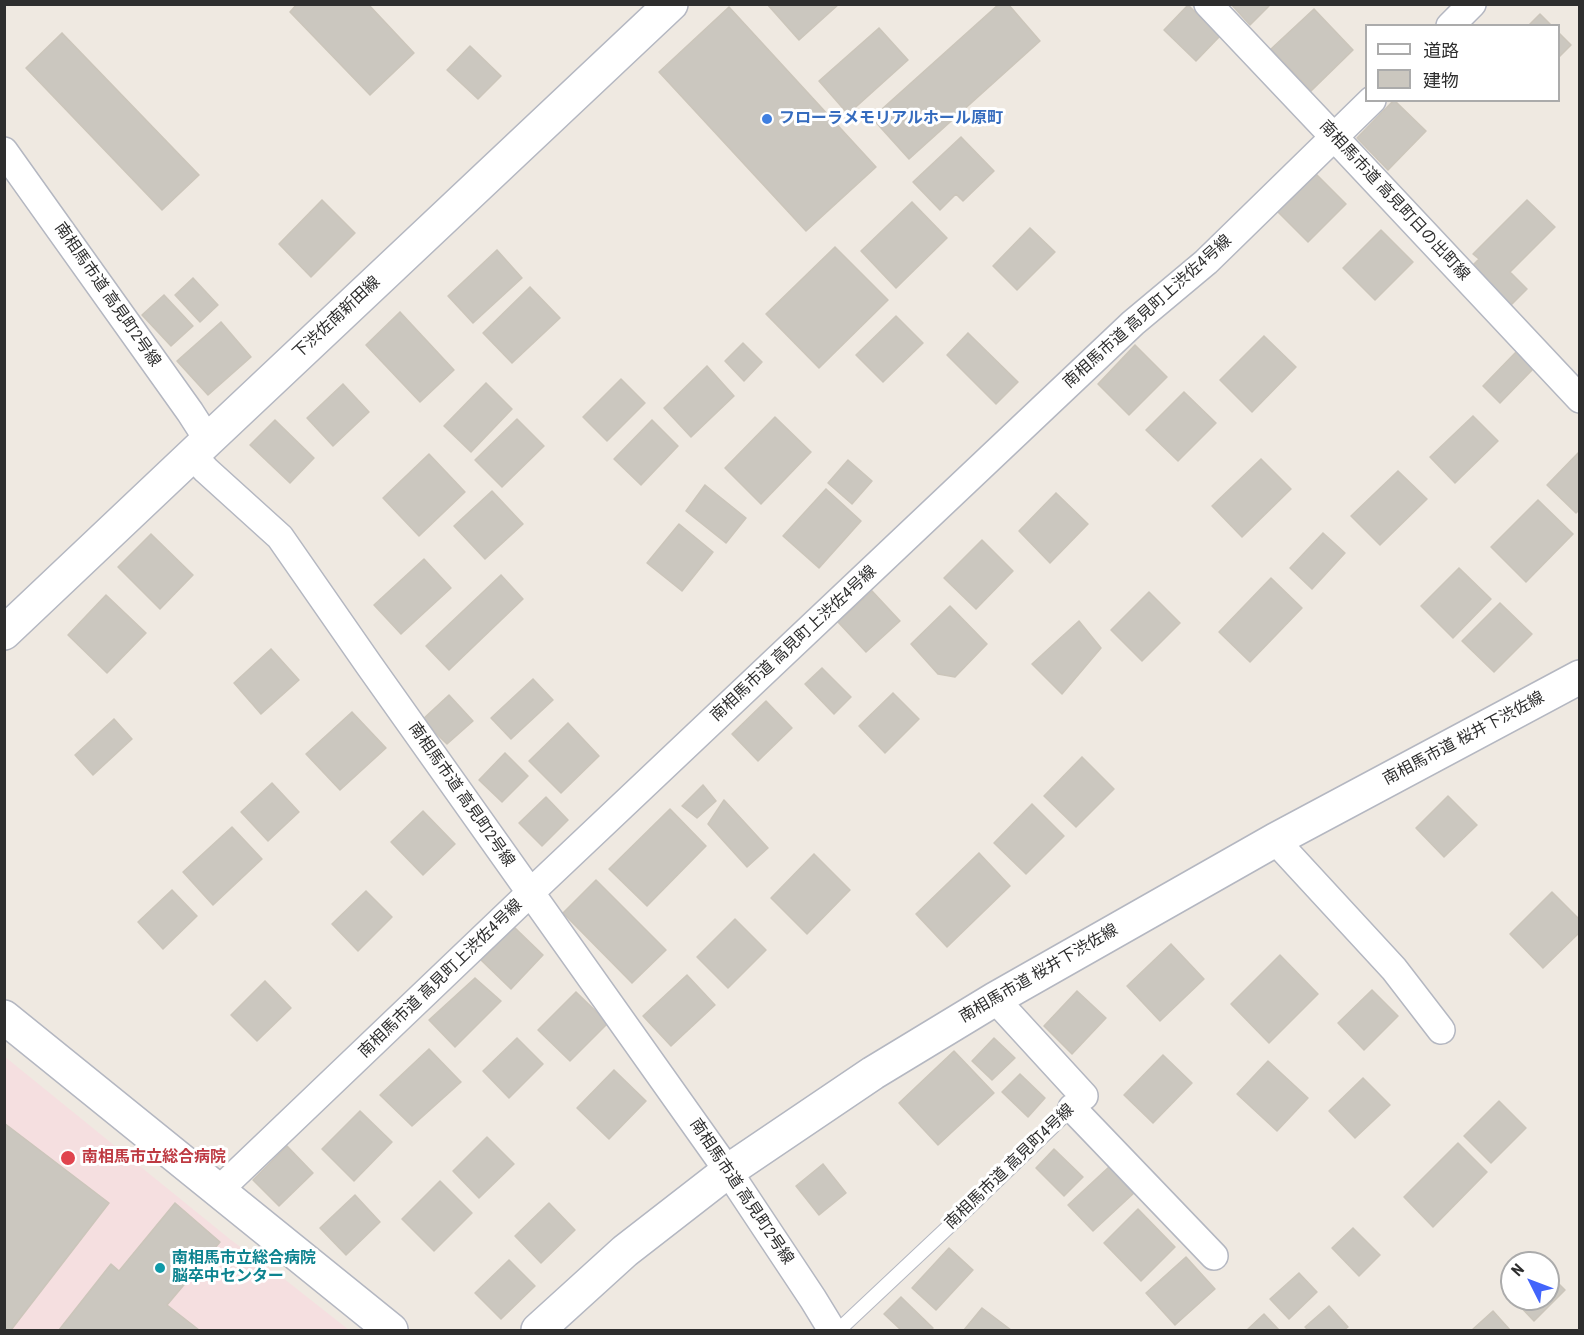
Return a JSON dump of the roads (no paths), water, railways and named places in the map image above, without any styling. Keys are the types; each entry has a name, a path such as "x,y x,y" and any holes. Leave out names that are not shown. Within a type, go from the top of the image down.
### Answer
{"street":[{"name":"下渋佐南新田線","path":"4,633 671,4"},
{"name":"南相馬市道 高見町日の出町線","path":"1208,4 1580,399"},
{"path":"1452,24 1472,4"},
{"name":"南相馬市道 高見町上渋佐4号線","path":"218,1191 1133,323 1206,262 1370,102"},
{"name":"南相馬市道 高見町2号線","path":"4,151 190,412 206,470 280,537 728,1171 832,1330"},
{"name":"南相馬市道 桜井下渋佐線","path":"538,1330 625,1251 728,1171 873,1073 994,999 1275,840 1580,677"},
{"path":"1275,840 1394,969 1441,1030"},
{"name":"南相馬市道 高見町4号線","path":"994,999 1078,1102"},
{"path":"4,1017 391,1330"},
{"path":"1078,1102 1214,1256"}],"lane":[{"name":"南相馬市道 高見町4号線","path":"842,1330 844,1325 1078,1102"}],"place":[{"name":"フローラメモリアルホール原町","path":"767,119"},
{"name":"南相馬市立総合病院","path":"68,1158"},
{"name":"南相馬市立総合病院 脳卒中センター","path":"160,1268"}]}
